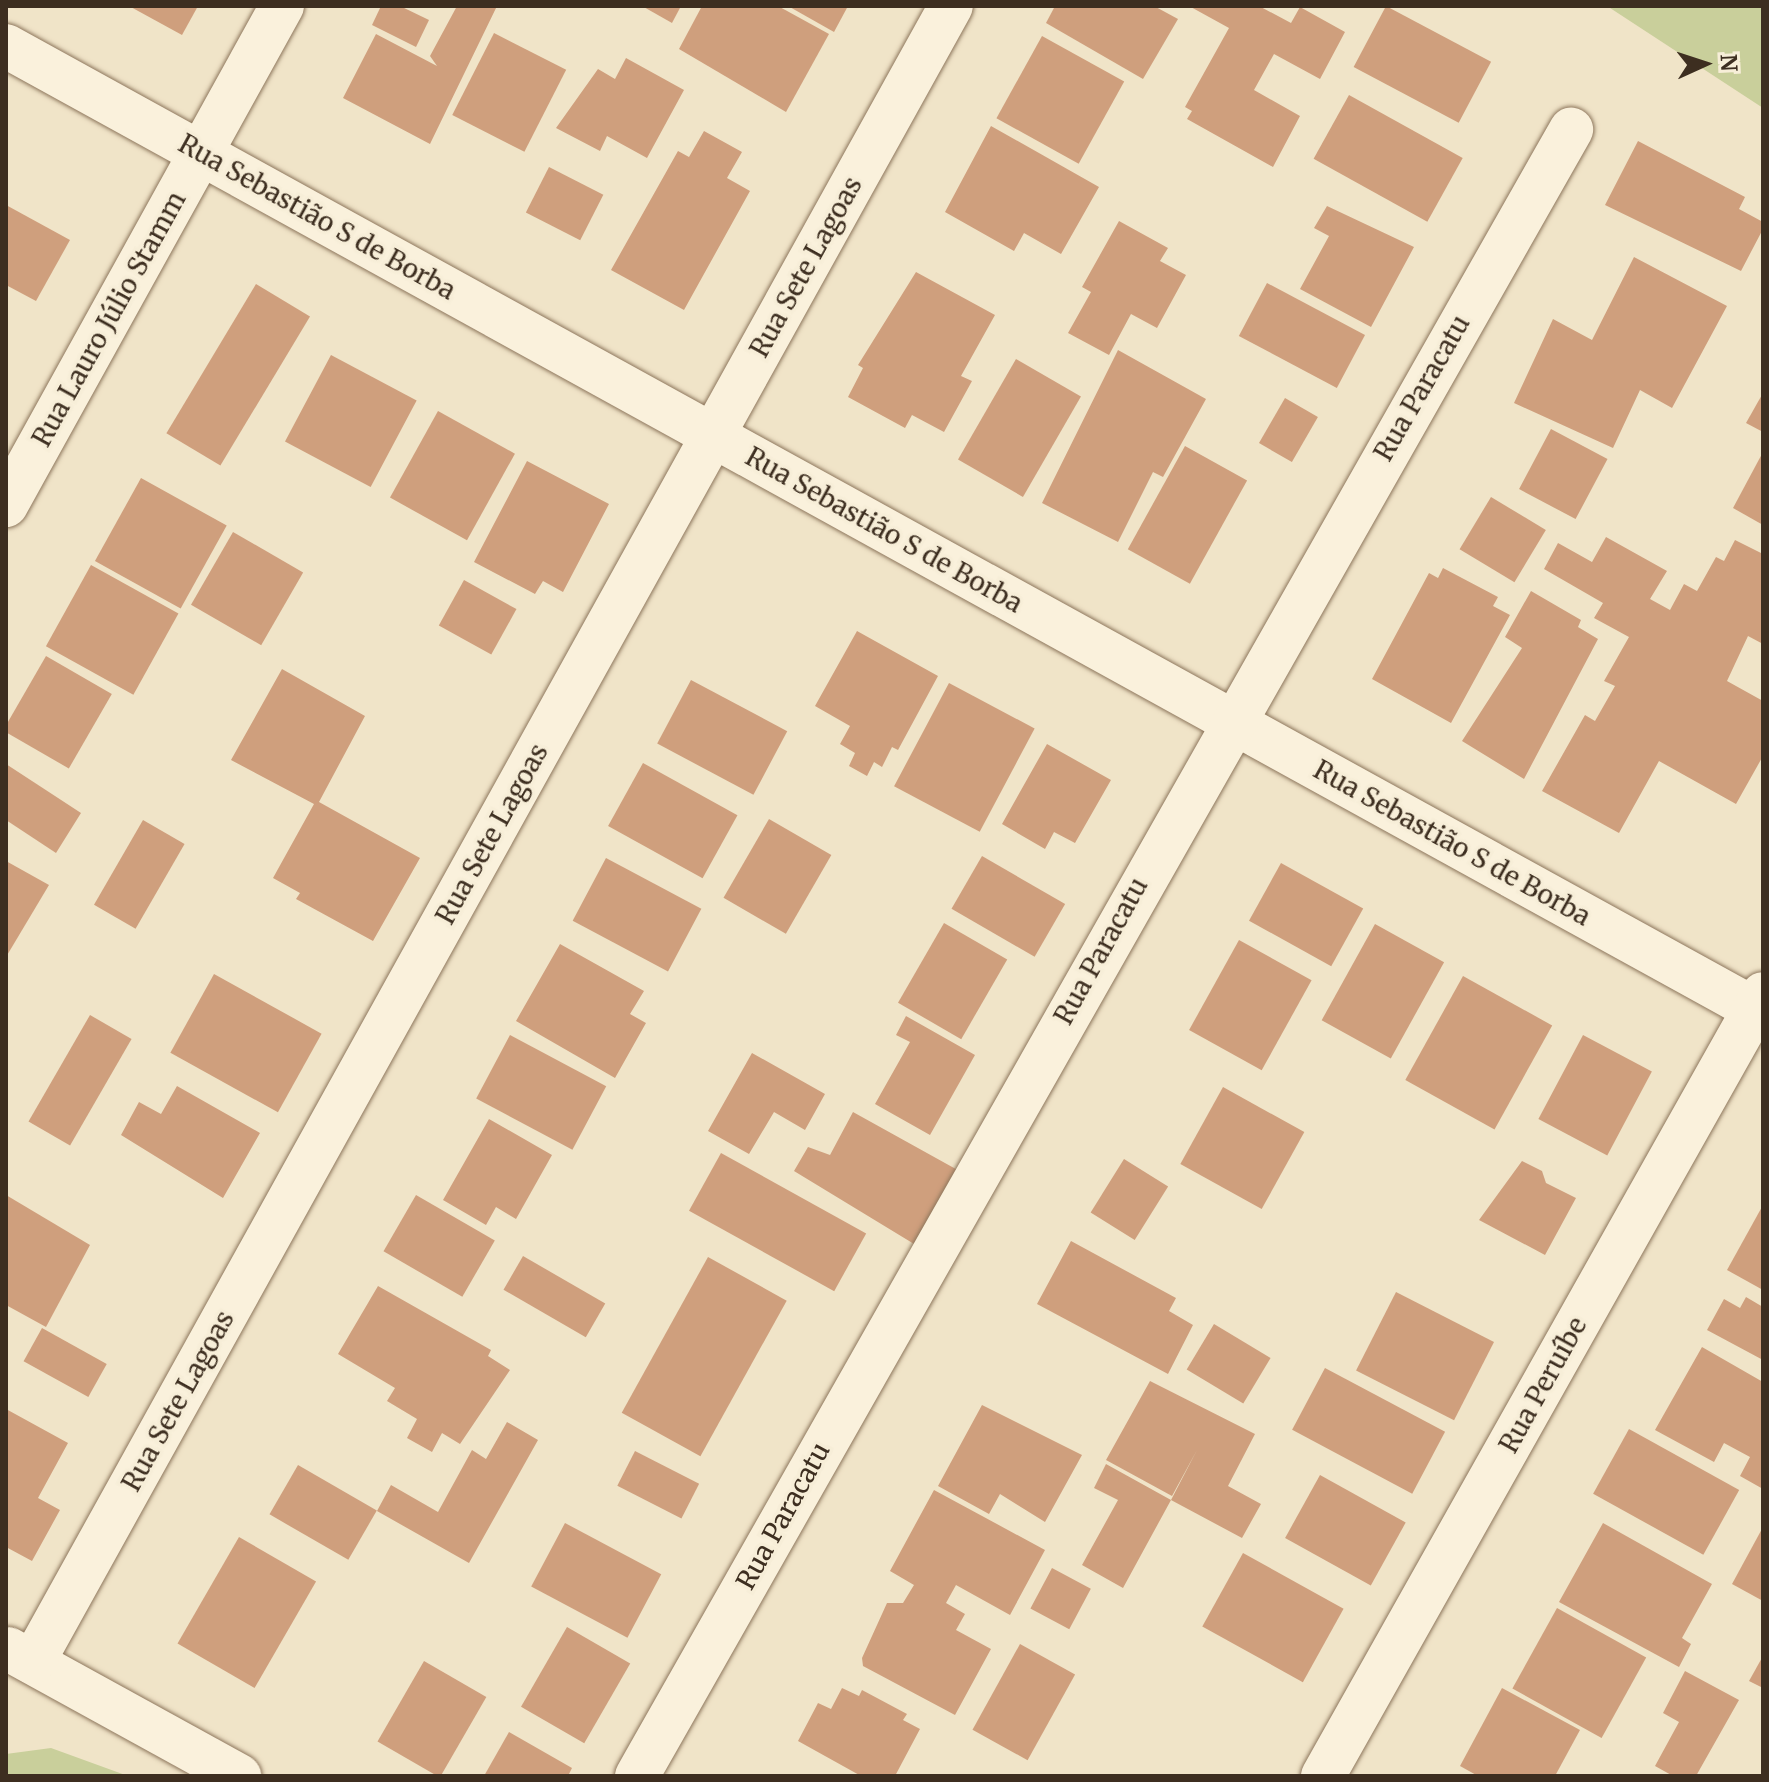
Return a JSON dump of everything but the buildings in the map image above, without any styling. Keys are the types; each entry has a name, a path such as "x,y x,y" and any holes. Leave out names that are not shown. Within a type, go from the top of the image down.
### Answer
{"street":[{"name":"Rua Lauro Júlio Stamm","path":"6,505 282,6"},
{"name":"Rua Sete Lagoas","path":"19,1655 713,436 951,6"},
{"name":"Rua Sebastião S de Borba","path":"6,46 1230,721 1760,1006"},
{"name":"Rua Paracatu","path":"637,1776 1230,721 1571,130"},
{"name":"Rua Peruíbe","path":"1323,1776 1760,1006"},
{"path":"19,1655 239,1776"}],"green space":[{"path":"1607,6 1763,6 1763,108"},
{"path":"51,1748 128,1776 6,1776 6,1754"}]}
